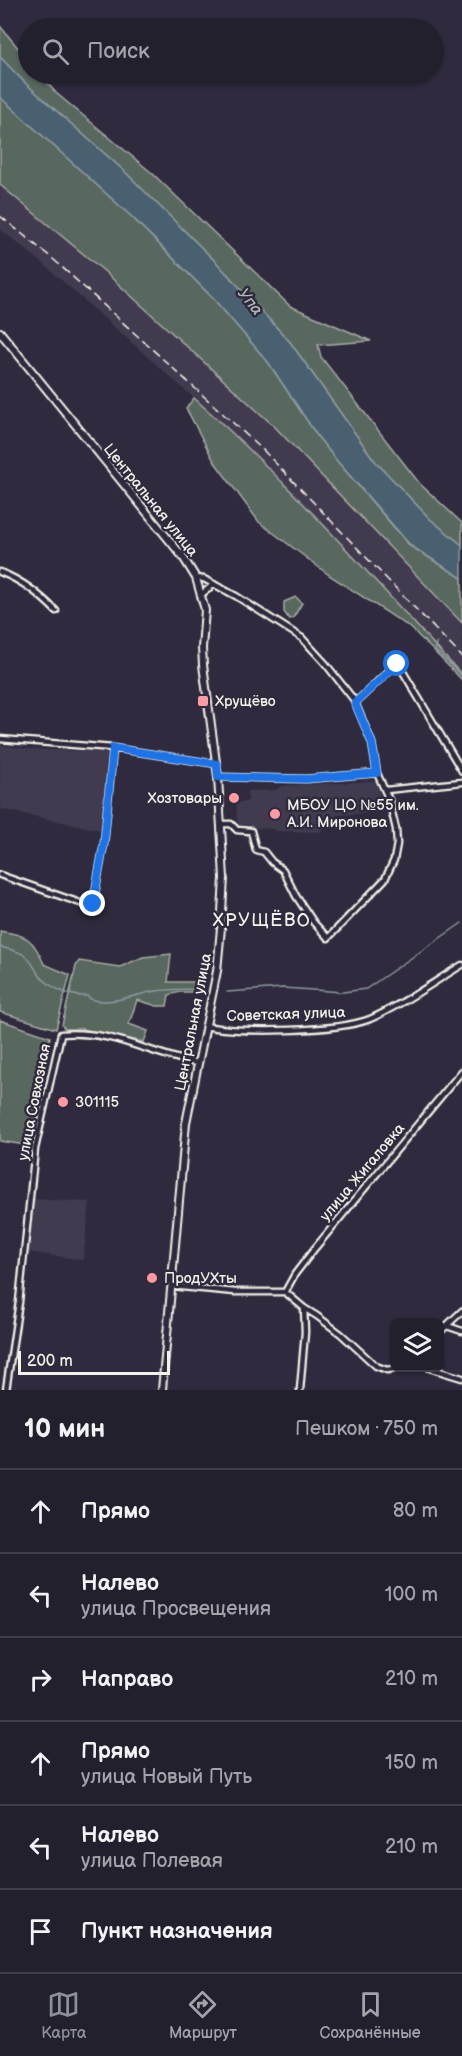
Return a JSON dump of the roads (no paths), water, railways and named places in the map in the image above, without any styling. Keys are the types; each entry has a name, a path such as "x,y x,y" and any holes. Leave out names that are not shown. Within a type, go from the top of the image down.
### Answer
{"main road":[{"name":"Центральная улица","path":"0,333 183,557 196,578 205,610 203,665 217,764 224,878 215,981 186,1124 162,1390"}],"street":[{"path":"0,572 37,592 56,611"},
{"path":"196,578 214,584 300,637 325,663 355,703 372,743 377,773 386,790 396,829 397,844 393,864 385,879 328,938 314,923 296,896 283,870 265,853 256,850 251,831 237,830 231,824 222,824"},
{"path":"202,594 214,584"},
{"path":"355,703 397,664 462,771"},
{"path":"0,739 113,748 217,764"},
{"path":"0,875 86,905 93,904 104,844 113,748"},
{"path":"218,777 306,779 377,773"},
{"path":"386,790 462,782"},
{"name":"Советская улица","path":"205,1026 228,1030 285,1029 319,1028 362,1022 462,965"},
{"name":"улица Совхозная","path":"6,1390 19,1302 35,1149 61,1034 81,1032 107,1036 197,1063"},
{"name":"улица Жигаловка","path":"285,1292 295,1274 315,1248 462,1071"},
{"path":"171,1286 235,1292 285,1292 341,1334 376,1366 390,1370"},
{"path":"300,1390 305,1332 304,1308"},
{"path":"444,1329 462,1311"},
{"path":"447,1326 462,1331"},
{"path":"442,1372 462,1378"}],"water":[{"name":"Упа","path":"0,57 18,76 18,84 26,84 122,169 215,261 290,342 374,460 430,519 462,545 462,578 411,546 318,437 268,362 212,297 132,217 0,97"}],"waterway":[{"path":"437,643 434,649 462,676"},
{"path":"227,992 283,988 343,992 366,989 462,923"},
{"path":"0,947 27,957 40,976 56,988 68,994 87,996 93,1000 110,1001 173,989 200,989"}],"railway":[{"path":"0,216 53,259 264,451 462,657"}],"place":[{"name":"Хрущёво","path":"203,701"},
{"name":"Хозтовары","path":"234,798"},
{"name":"МБОУ ЦО №55 им. А.И. Миронова","path":"275,814"},
{"name":"301115","path":"63,1102"},
{"name":"ПродУХты","path":"152,1278"}],"district":[{"name":"ХРУЩЁВО","path":"262,920"}]}
